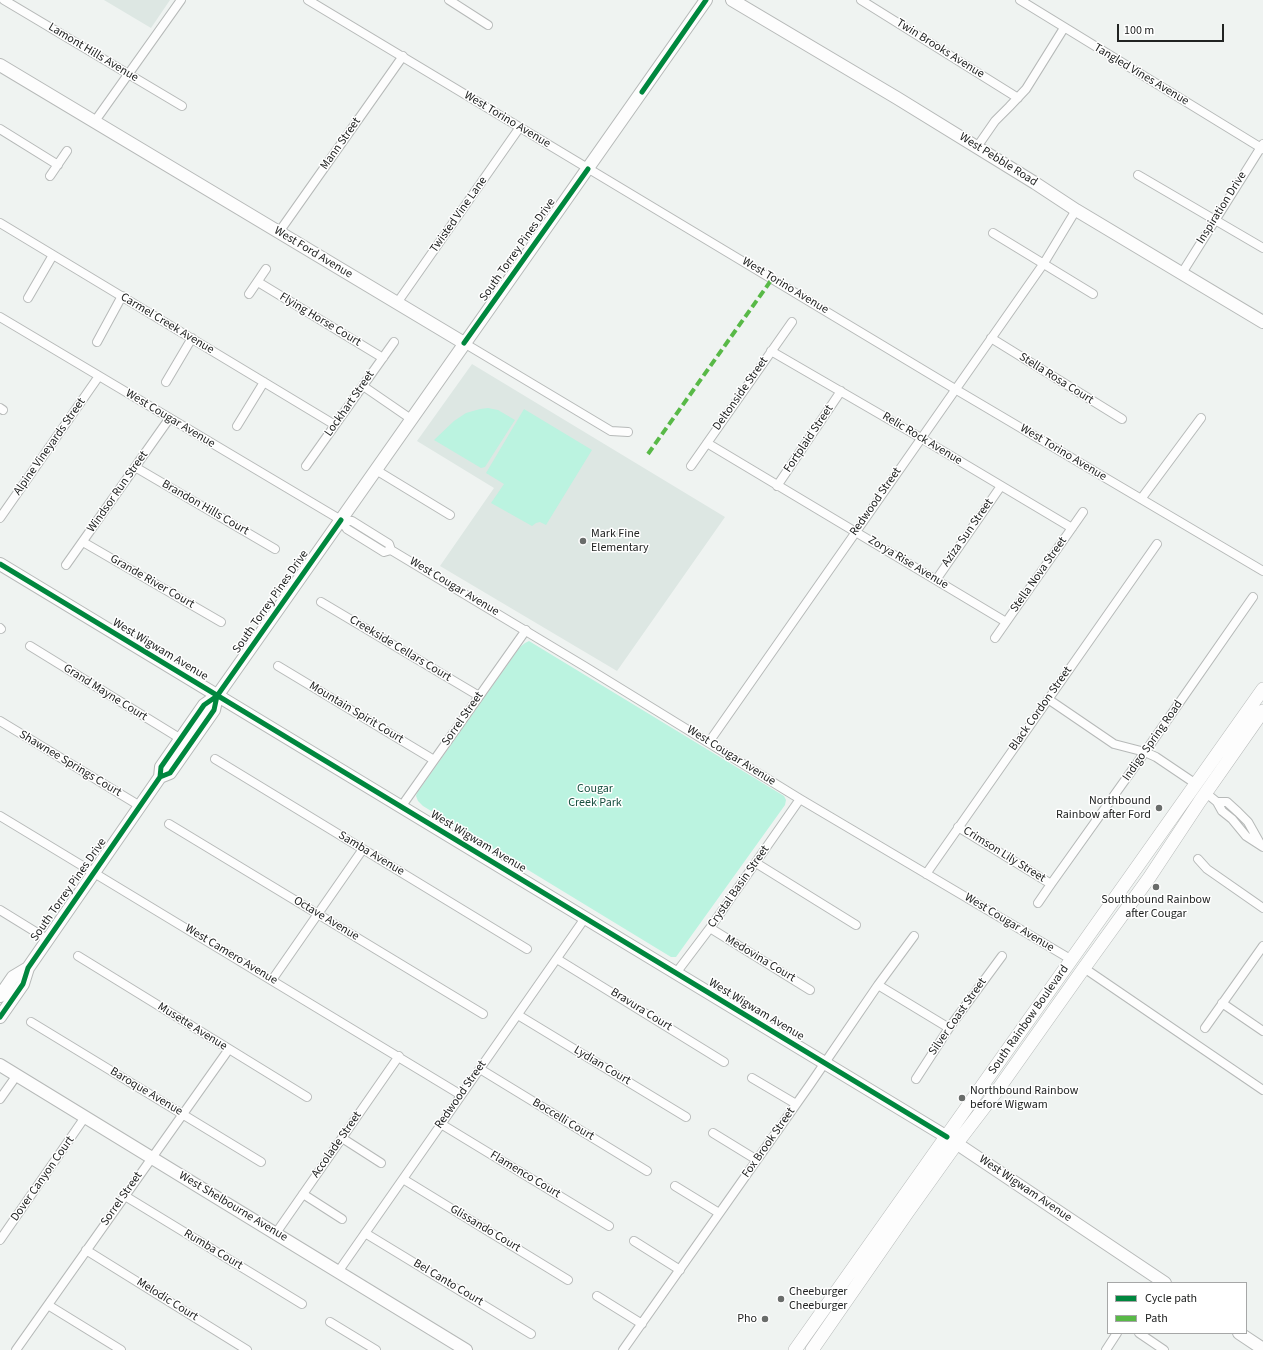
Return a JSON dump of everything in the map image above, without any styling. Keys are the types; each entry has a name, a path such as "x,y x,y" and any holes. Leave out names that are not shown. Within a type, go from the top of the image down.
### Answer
{"main road":[{"name":"South Rainbow Boulevard","path":"812,1350 900,1222 952,1140 1072,960 1263,689"},
{"name":"South Rainbow Boulevard","path":"795,1350 860,1258 952,1140 999,1088 1149,878 1263,711"},
{"path":"1206,793 1206,781 1225,754 1233,732"},
{"path":"1176,838 1178,822 1196,794 1196,784"},
{"path":"1084,968 1086,952 1110,915 1112,903"},
{"path":"1046,1021 1050,1004 1073,967 1072,960"},
{"path":"837,1313 836,1306 851,1285 860,1258"},
{"path":"806,1350 819,1328 819,1317"}],"street":[{"name":"Lamont Hills Avenue","path":"4,0 182,106"},
{"path":"95,122 180,0"},
{"name":"West Torino Avenue","path":"308,0 906,358 955,389 1263,571"},
{"path":"322,8 327,0"},
{"path":"449,0 488,25"},
{"name":"South Torrey Pines Drive","path":"0,1017 23,984 28,968 160,777 161,766 204,705 217,696 706,0"},
{"name":"West Pebble Road","path":"732,0 898,98 1076,210 1182,272 1263,322"},
{"name":"Twin Brooks Avenue","path":"861,0 1018,98"},
{"name":"Tangled Vines Avenue","path":"1020,0 1262,147"},
{"path":"977,147 995,121 1018,98 1030,83 1064,28"},
{"name":"Mann Street","path":"279,232 403,56"},
{"name":"West Ford Avenue","path":"0,65 611,431 628,432"},
{"name":"Twisted Vine Lane","path":"397,303 520,127"},
{"path":"0,129 58,165"},
{"name":"Inspiration Drive","path":"1182,272 1262,147"},
{"path":"50,176 67,151"},
{"path":"1138,174 1263,248"},
{"name":"Redwood Street","path":"709,742 1044,262 1076,210"},
{"name":"Carmel Creek Avenue","path":"0,223 335,425"},
{"path":"993,233 1044,262 1093,294"},
{"path":"28,298 53,255"},
{"path":"249,294 266,269"},
{"name":"Flying Horse Court","path":"258,282 383,358"},
{"path":"97,342 122,296"},
{"name":"West Cougar Avenue","path":"0,317 341,520 346,529 384,552 391,550 526,630 800,799 1072,960"},
{"name":"Deltonside Street","path":"691,466 792,322"},
{"path":"166,382 192,338"},
{"name":"Stella Rosa Court","path":"990,338 1122,419"},
{"name":"Lockhart Street","path":"306,466 394,342"},
{"name":"Relic Rock Avenue","path":"771,351 1072,528"},
{"name":"Alpine Vineyards Street","path":"0,518 100,376"},
{"path":"237,426 264,382"},
{"path":"363,386 411,418"},
{"name":"Fortplaid Street","path":"777,486 841,391"},
{"name":"Windsor Run Street","path":"66,565 169,418"},
{"path":"1141,499 1202,418"},
{"name":"Zorya Rise Avenue","path":"707,443 1006,622"},
{"name":"Brandon Hills Court","path":"136,467 275,549"},
{"path":"376,470 450,515"},
{"name":"Aziza Sun Street","path":"936,580 1001,486"},
{"name":"Stella Nova Street","path":"995,638 1083,512"},
{"name":"Grande River Court","path":"83,542 221,622"},
{"name":"Black Cordon Street","path":"926,874 1157,544"},
{"name":"West Wigwam Avenue","path":"0,564 952,1140 1164,1282"},
{"name":"Indigo Spring Road","path":"1038,904 1253,597"},
{"name":"Creekside Cellars Court","path":"321,602 479,696"},
{"name":"Sorrel Street","path":"401,807 526,630"},
{"name":"Grand Mayne Court","path":"30,646 181,739"},
{"name":"Mountain Spirit Court","path":"278,666 434,760"},
{"name":"South Torrey Pines Drive","path":"160,777 170,773 214,710 217,696"},
{"path":"1048,699 1114,744 1145,752 1156,757 1196,784"},
{"name":"Shawnee Springs Court","path":"0,721 140,806"},
{"name":"Samba Avenue","path":"215,759 527,949"},
{"path":"1206,793 1217,802 1222,811 1232,819 1246,836 1263,847"},
{"name":"Crystal Basin Street","path":"676,973 710,928 800,799"},
{"name":"West Camero Avenue","path":"0,816 399,1056 461,1095"},
{"name":"Octave Avenue","path":"169,824 483,1014"},
{"name":"Crimson Lily Street","path":"958,827 1051,884"},
{"path":"272,980 363,849"},
{"path":"1198,859 1208,869 1263,908"},
{"path":"756,863 856,925"},
{"path":"0,910 47,940"},
{"name":"Redwood Street","path":"338,1272 585,918"},
{"name":"Medovina Court","path":"710,928 810,990"},
{"name":"Fox Brook Street","path":"623,1350 878,985 914,936"},
{"path":"1205,1028 1263,946"},
{"name":"Musette Avenue","path":"78,956 307,1096"},
{"name":"Silver Coast Street","path":"916,1079 949,1028 1002,956"},
{"name":"Bravura Court","path":"557,959 724,1062"},
{"name":"South Torrey Pines Drive","path":"0,996 13,977 28,968"},
{"path":"1084,968 1263,1090"},
{"path":"878,985 949,1028"},
{"path":"1222,1003 1263,1031"},
{"name":"Lydian Court","path":"518,1015 686,1117"},
{"name":"Baroque Avenue","path":"31,1022 261,1162"},
{"name":"Sorrel Street","path":"16,1350 229,1049"},
{"name":"Accolade Street","path":"276,1233 399,1056"},
{"name":"West Shelbourne Avenue","path":"0,1065 466,1350"},
{"name":"Boccelli Court","path":"480,1069 646,1171"},
{"path":"0,1099 17,1075"},
{"path":"752,1078 796,1104"},
{"name":"Dover Canyon Court","path":"0,1240 85,1117"},
{"name":"Flamenco Court","path":"441,1124 609,1226"},
{"path":"713,1133 757,1160"},
{"path":"342,1138 381,1163"},
{"name":"Glissando Court","path":"403,1179 568,1280"},
{"path":"675,1186 719,1213"},
{"path":"302,1194 342,1219"},
{"name":"Rumba Court","path":"125,1196 302,1304"},
{"name":"Bel Canto Court","path":"365,1233 531,1334"},
{"path":"634,1241 680,1270"},
{"name":"Melodic Court","path":"86,1250 247,1350"},
{"path":"597,1296 642,1324"},
{"path":"48,1305 121,1350"},
{"path":"330,1322 376,1350"},
{"path":"1106,1350 1116,1334"},
{"path":"1140,1334 1164,1350"},
{"path":"1240,1334 1263,1349"}],"shaded area":[{"path":"104,0 170,0 151,28"},
{"name":"Mark Fine Elementary","path":"472,364 725,517 617,671 440,566 494,488 417,441"}],"green space":[{"path":"488,408 498,410 515,420 485,467 481,468 434,440 454,421 466,413"},
{"path":"524,409 592,450 546,525 540,522 532,526 491,503 504,484 486,473"},
{"name":"Cougar Creek Park","path":"529,641 784,796 786,800 785,805 676,957 671,957 423,806 418,801 416,796 417,793 520,647"}],"marked path":[{"path":"648,454 772,279"}],"cycle path":[{"path":"642,92 706,0"},
{"path":"464,343 588,169"},
{"path":"0,1017 23,984 28,968 160,777 161,767 204,705 217,696 341,520"},
{"path":"0,564 947,1137"},
{"path":"160,777 170,773 214,710 217,696"}],"place":[{"name":"Mark Fine Elementary","path":"583,541"},
{"name":"Northbound Rainbow after Ford","path":"1159,808"},
{"name":"Southbound Rainbow after Cougar","path":"1156,887"},
{"name":"Northbound Rainbow before Wigwam","path":"962,1098"},
{"name":"Cheeburger Cheeburger","path":"781,1299"},
{"name":"Pho","path":"765,1319"}]}
